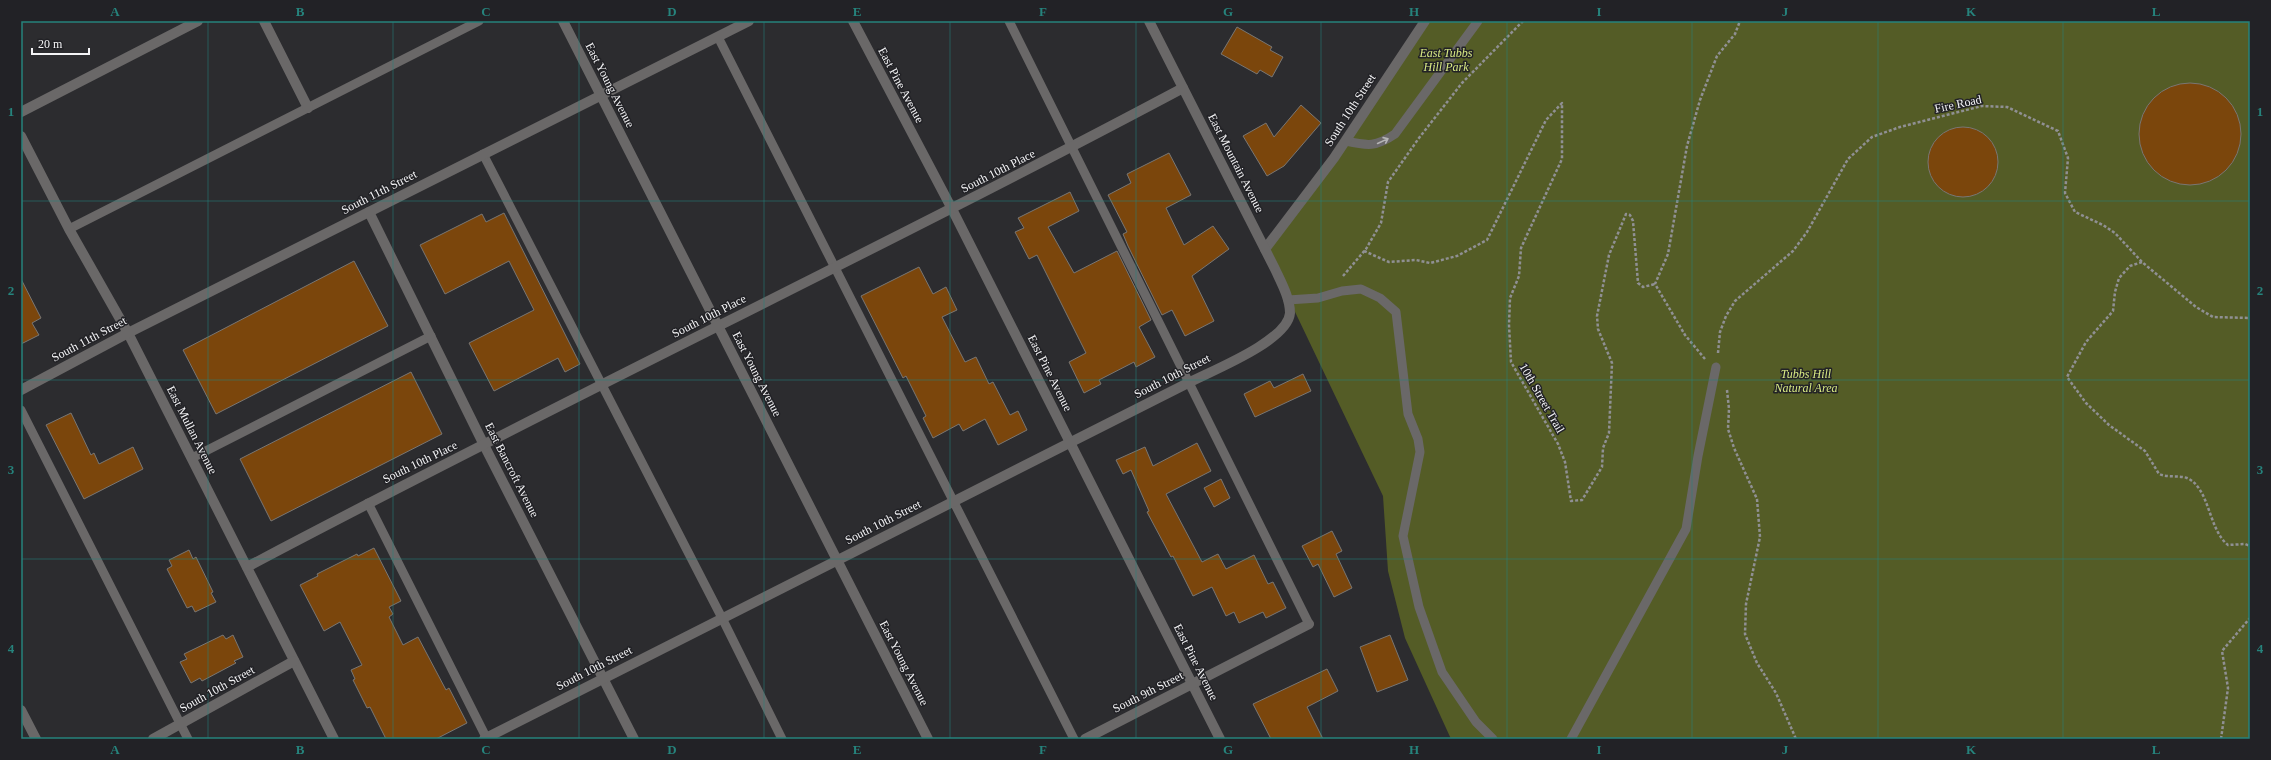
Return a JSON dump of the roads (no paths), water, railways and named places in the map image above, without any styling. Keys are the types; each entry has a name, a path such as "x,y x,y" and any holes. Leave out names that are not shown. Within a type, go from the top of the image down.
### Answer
{"street":[{"path":"21,112 198,21"},
{"path":"264,21 308,108"},
{"name":"East Young Avenue","path":"563,21 928,739"},
{"name":"South 11th Street","path":"21,390 128,333 749,21"},
{"name":"East Pine Avenue","path":"853,21 952,209 1220,739"},
{"name":"East Mountain Avenue","path":"1149,21 1265,249 1288,300 1290,315 1287,320"},
{"name":"South 10th Street","path":"1265,249 1346,141 1425,21"},
{"name":"South 10th Place","path":"246,567 368,503 1072,148 1183,88"},
{"name":"East Mullan Avenue","path":"21,136 69,229 128,333 334,739"},
{"name":"East Bancroft Avenue","path":"369,212 484,445 634,739"},
{"name":"South 10th Street","path":"486,738 1268,342 1282,330 1287,320"},
{"name":"South 9th Street","path":"1085,739 1309,624"},
{"name":"South 10th Street","path":"153,739 181,725 294,661"},
{"path":"21,710 36,739"}],"lane":[{"path":"69,229 479,21"},
{"path":"1009,21 1309,624"},
{"path":"1346,141 1367,146 1383,143 1396,134 1478,21"},
{"path":"718,37 1074,739"},
{"path":"483,154 722,618 782,739"},
{"path":"1288,300 1361,289 1380,298 1396,312 1408,414 1418,439 1420,452 1402,536 1419,607 1442,672 1476,722 1493,739"},
{"path":"192,458 431,336"},
{"path":"1571,739 1686,529 1698,456 1716,367"},
{"path":"21,410 188,739"},
{"path":"368,503 486,738"}],"park label":[{"name":"East Tubbs Hill Park","path":"1446,60"},
{"name":"Tubbs Hill Natural Area","path":"1806,381"}]}
